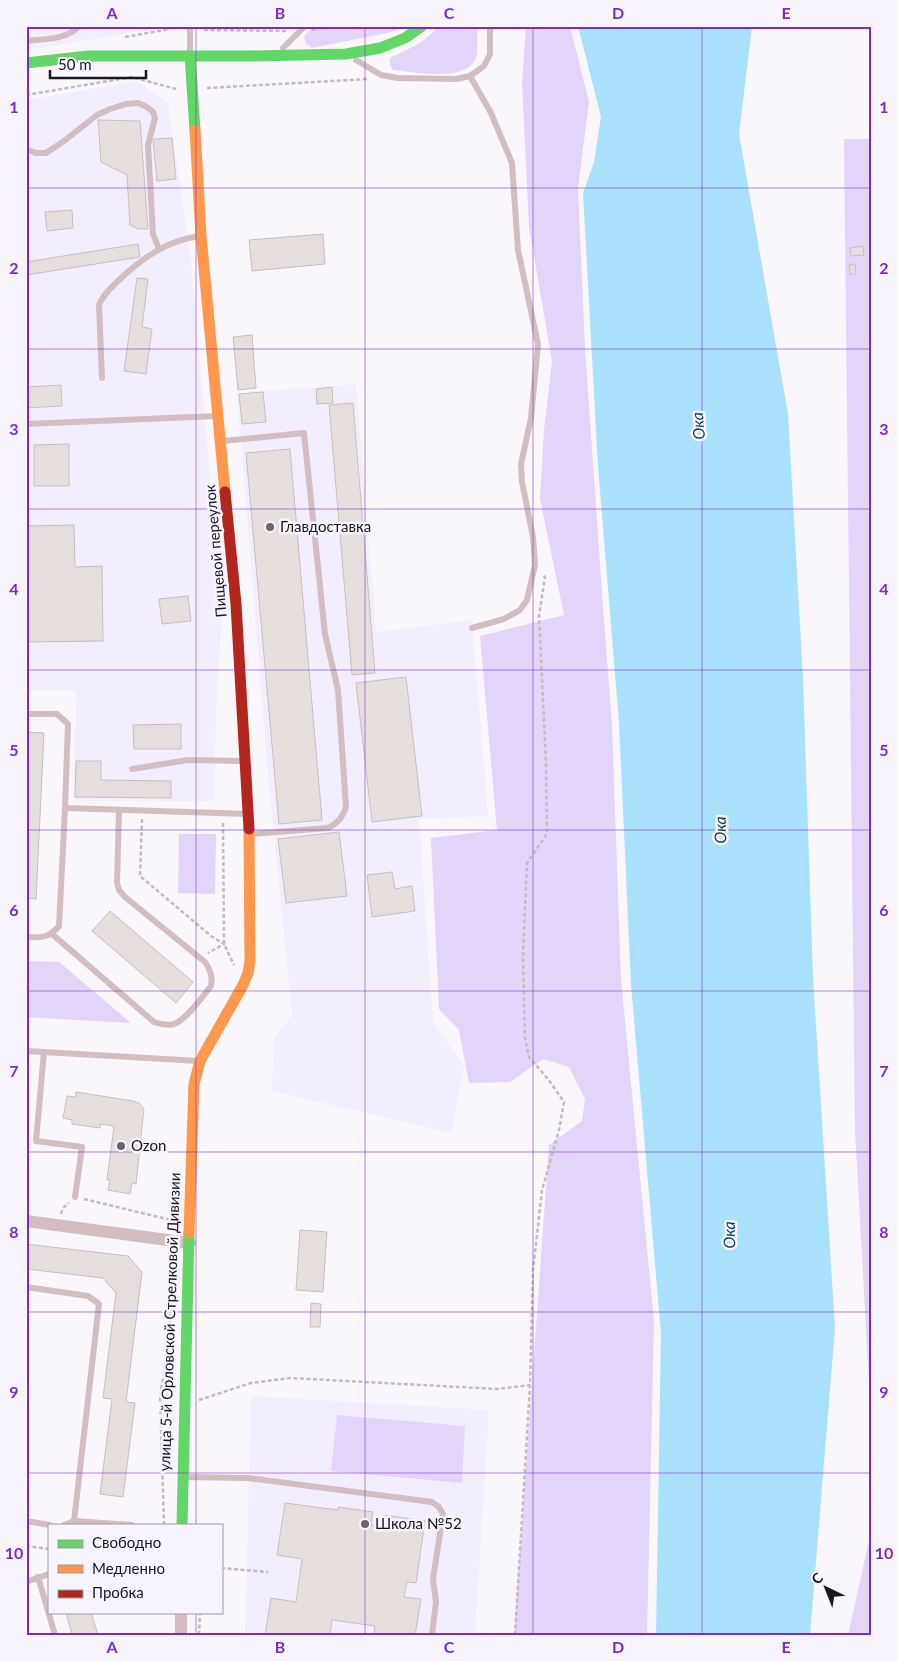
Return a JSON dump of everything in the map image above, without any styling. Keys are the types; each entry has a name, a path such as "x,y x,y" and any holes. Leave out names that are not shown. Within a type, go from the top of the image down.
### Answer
{"main road":[{"path":"26,63 88,56 346,54 370,50 397,42 422,26"},
{"name":"Пищевой переулок","path":"190,56 201,236 236,604 250,834 250,961 248,973 200,1061"},
{"name":"улица 5-й Орловской Стрелковой Дивизии","path":"182,1524 192,1110 194,1084 200,1061"}],"street":[{"path":"26,1221 190,1243"},
{"path":"181,1614 181,1635"}],"lane":[{"path":"26,41 65,36 79,26"},
{"name":"Пищевой переулок","path":"190,26 190,56"},
{"path":"346,54 381,75 398,78 456,79 470,76 484,66 490,54 490,26"},
{"path":"276,56 303,28"},
{"path":"470,76 491,112 512,163 518,250 538,344 531,418 521,464 522,482 533,537 535,565 527,600 520,610 504,619 472,628"},
{"path":"26,150 46,153 64,142 97,115 110,109 126,104 138,103 147,107 153,112 155,118 148,145 148,170 152,234 159,249"},
{"path":"102,378 99,305 103,296 132,267 148,255 184,239 201,236"},
{"path":"26,424 218,416"},
{"path":"221,441 304,433 325,634 338,690 346,808 341,818 328,828 250,834"},
{"path":"26,714 57,714 68,724 59,926 52,934 39,938 26,938"},
{"path":"132,768 188,760 245,761"},
{"path":"65,808 249,814"},
{"path":"52,934 154,1022 164,1025 174,1024 181,1020 211,986 211,971 205,962 125,898 119,890 117,883 119,810"},
{"path":"26,1051 200,1061"},
{"path":"44,1052 36,1141 82,1147 76,1197"},
{"path":"26,1287 88,1296 99,1304 74,1521"},
{"path":"182,1477 249,1478 432,1502 439,1507 443,1514 433,1579 436,1602 432,1635"},
{"path":"26,1521 48,1525"},
{"path":"66,1524 74,1521 113,1524"},
{"path":"26,1582 48,1574"},
{"path":"38,1578 48,1612"},
{"path":"49,1614 55,1635"}],"path":[{"path":"204,30 323,28 327,26"},
{"path":"205,88 374,79 381,75"},
{"path":"26,95 132,77 176,89"},
{"path":"515,1635 530,1385 533,1270 542,1190 559,1130 564,1102 529,1057 525,1038 523,956 527,863 547,834 546,764 539,616 545,577 535,565"},
{"path":"143,811 140,876 211,936 224,944 200,958"},
{"path":"76,1197 175,1221"},
{"path":"195,1401 251,1383 290,1378 498,1389 530,1385"},
{"path":"26,1546 48,1549"},
{"path":"222,1568 268,1572"},
{"path":"199,1635 200,1614"}],"shaded area":[{"path":"26,26 164,26 162,28 26,50"},
{"path":"314,26 403,26 392,32 312,48 306,43 304,36"},
{"path":"437,26 477,26 477,54 473,63 465,69 454,73 427,74 393,70 390,65 390,58 428,37"},
{"path":"526,26 570,26 589,102 578,188 585,348 612,725 621,980 654,1321 647,1635 514,1635 549,1145 582,1121 585,1099 569,1067 543,1059 510,1082 469,1083 459,1030 439,1009 431,838 497,830 480,636 564,615 540,499 544,430 552,361 529,227 522,82"},
{"path":"137,81 168,103 191,262 222,615 216,713 214,801 74,801 76,690 26,690 26,100"},
{"path":"844,139 872,139 872,1436 855,1131"},
{"path":"356,384 376,632 472,620 488,816 419,819 433,1023 464,1065 452,1133 272,1091 274,1038 292,1015 268,775 237,393"},
{"path":"179,834 216,834 215,894 178,893"},
{"path":"26,961 59,962 131,1023 26,1017"},
{"name":"Школа №52","path":"251,1396 489,1410 475,1635 245,1635"},
{"path":"337,1415 465,1426 462,1483 331,1471"},
{"path":"872,1527 872,1635 848,1635"}],"water":[{"name":"Ока","path":"578,26 752,26 739,134 788,414 803,678 813,978 835,1328 810,1635 656,1635 661,1334 631,984 619,723 598,466 583,193 594,162 601,117"}],"building":[{"path":"98,120 140,121 148,229 138,229 130,225 127,175 101,162"},
{"path":"172,138 176,179 157,181 153,139"},
{"path":"72,210 73,228 47,231 45,212"},
{"path":"323,234 325,264 252,271 249,240"},
{"path":"138,244 140,257 26,275 26,262"},
{"path":"863,246 864,255 851,256 850,248"},
{"path":"855,264 856,274 850,274 849,265"},
{"path":"137,278 148,279 142,327 152,329 146,374 124,371"},
{"path":"252,335 256,388 238,390 233,337"},
{"path":"61,385 62,406 26,408 26,387"},
{"path":"332,387 333,403 317,404 316,389"},
{"path":"263,392 266,422 242,424 239,394"},
{"path":"353,403 375,673 352,675 329,405"},
{"path":"69,444 69,486 34,486 34,445"},
{"path":"290,449 322,820 279,824 246,453"},
{"path":"74,525 75,567 102,566 103,641 26,642 26,526"},
{"path":"188,596 191,621 162,624 159,599"},
{"path":"406,677 422,816 372,822 356,683"},
{"path":"181,724 181,749 134,749 133,725"},
{"path":"26,732 44,733 36,899 26,898"},
{"path":"76,761 101,761 101,780 171,781 171,798 75,797"},
{"path":"339,832 347,896 286,903 278,839"},
{"path":"392,872 395,889 412,886 415,911 372,917 367,875"},
{"path":"110,911 193,982 176,1003 92,931"},
{"path":"76,1092 133,1101 142,1106 144,1111 136,1184 132,1183 130,1194 108,1190 110,1180 107,1180 114,1126 100,1124 100,1128 72,1124 72,1120 63,1118 67,1096 76,1097"},
{"path":"300,1230 327,1232 323,1292 296,1290"},
{"path":"26,1244 128,1256 142,1272 126,1402 135,1403 123,1497 100,1494 112,1399 103,1398 116,1293 103,1278 26,1269"},
{"path":"311,1303 321,1304 320,1327 310,1327"},
{"path":"285,1503 338,1510 338,1507 373,1512 371,1525 383,1527 385,1515 425,1521 416,1583 407,1582 404,1597 421,1599 415,1635 374,1635 375,1626 332,1620 330,1635 265,1635 271,1598 296,1602 302,1559 277,1555"},
{"path":"67,1614 92,1614 98,1635 72,1635"}],"traffic: fast":[{"path":"26,63 88,56 346,54 380,48 405,38 422,26"},
{"path":"190,56 195,130"},
{"path":"182,1524 189,1233"}],"traffic: slow":[{"path":"195,130 201,236 225,492"},
{"path":"189,1233 194,1084 200,1061 243,985 250,961 249,829"}],"traffic: jam":[{"path":"225,492 236,604 249,829"}],"place":[{"name":"Главдоставка","path":"270,527"},
{"name":"Ozon","path":"121,1146"},
{"name":"Школа №52","path":"365,1524"}]}
